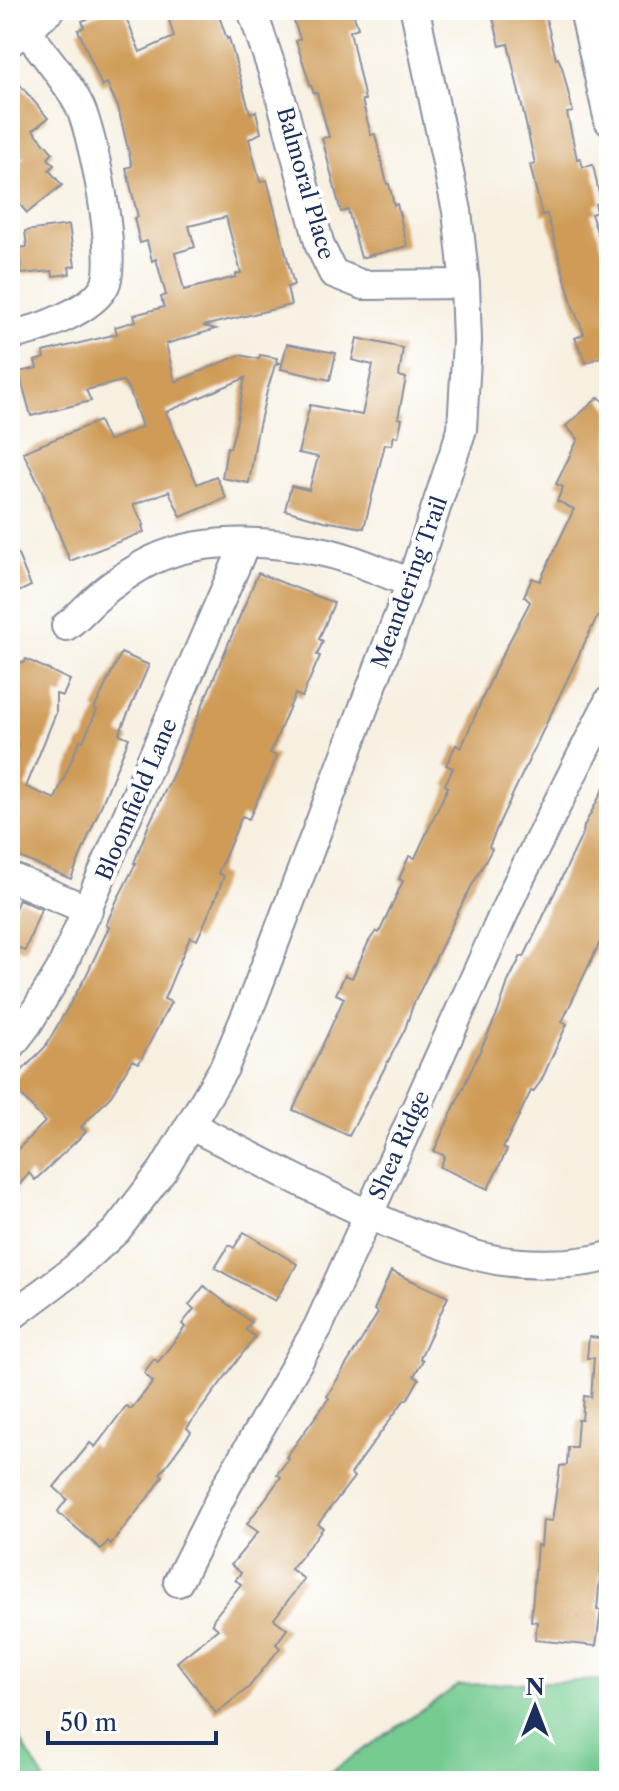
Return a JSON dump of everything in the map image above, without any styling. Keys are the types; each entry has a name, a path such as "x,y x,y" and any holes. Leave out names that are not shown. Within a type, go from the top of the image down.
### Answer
{"street":[{"path":"10,335 93,303 107,283 109,258 93,144 80,106 18,36 50,10"},
{"name":"Balmoral Place","path":"252,10 277,84 320,246 333,273 363,285 465,284"},
{"name":"Meandering Trail","path":"10,1317 73,1270 116,1231 163,1170 224,1068 411,583 462,429 467,341 457,211 415,10"},
{"path":"584,10 609,121"},
{"path":"66,626 82,615 98,596 145,564 180,551 216,544 284,545 327,552 411,583"},
{"name":"Bloomfield Lane","path":"10,1047 61,969 245,544"},
{"name":"Shea Ridge","path":"178,1582 226,1487 318,1327 516,886 609,701"},
{"path":"10,877 88,910"},
{"path":"191,1126 368,1213 478,1256 529,1263 591,1262 609,1256"}],"green space":[{"path":"609,1680 609,1781 317,1781 459,1685"},
{"path":"10,1723 45,1781 10,1781"}],"building":[{"path":"109,10 123,10 140,52 174,37 166,10 217,10 229,38 250,113 256,111 261,133 249,139 260,182 267,180 294,285 287,287 291,305 203,326 216,329 166,344 175,382 240,355 259,359 260,355 277,358 276,362 280,363 275,365 267,391 249,483 222,478 245,378 166,412 197,484 216,476 226,498 181,517 169,491 133,505 144,525 144,532 70,561 23,452 99,421 108,441 142,427 130,391 123,381 86,390 91,401 31,416 19,372 37,368 35,361 44,358 43,352 117,334 115,327 136,321 134,315 164,307 161,297 166,295 156,259 152,261 147,241 140,243 134,218 138,217 126,168 132,166 118,107 107,83 102,86 78,30 84,27 82,21","holes":["226,217 241,273 236,277 184,290 175,253 195,247 189,226"]},
{"path":"290,10 352,10 358,28 350,31 365,100 362,100 371,135 375,134 394,205 397,204 407,246 361,258 348,210 341,212 322,138 329,137 317,93 310,84 296,41 300,39"},
{"path":"491,10 544,10 573,112 567,113 577,159 580,158 583,167 593,165 601,203 595,204 597,212 591,214 609,268 609,353 586,363 575,338 584,334 573,307 547,214 542,215 530,165 535,164 508,44 500,46"},
{"path":"10,73 48,118 33,130 53,153 48,158 54,165 49,170 62,185 27,213 10,193 10,169 24,157 10,141"},
{"path":"69,225 75,266 69,267 70,274 53,276 52,271 22,274 18,248 27,247 25,231"},
{"path":"357,338 403,348 399,376 406,378 398,418 402,419 398,437 394,436 392,445 385,444 364,528 285,510 291,486 309,490 318,457 298,453 310,405 362,415 373,365 352,360"},
{"path":"287,344 336,353 330,380 281,369"},
{"path":"599,397 609,408 609,598 594,623 500,821 489,847 492,849 413,1005 405,1029 349,1136 293,1110 344,998 336,994 345,975 352,978 369,941 376,931 379,933 403,881 399,879 409,856 415,858 448,787 445,785 453,768 446,765 456,745 461,748 497,665 530,602 524,596 532,578 540,581 574,509 557,501 563,487 556,484 578,439 566,426"},
{"path":"10,536 31,586 10,596"},
{"path":"258,573 334,603 319,639 323,641 317,655 320,656 302,697 295,694 270,753 277,756 249,819 242,816 218,873 224,876 216,897 197,940 190,937 164,999 171,1002 139,1063 132,1060 111,1096 81,1127 86,1132 35,1180 29,1173 10,1196 10,1157 45,1122 10,1083 45,1047 86,976"},
{"path":"121,653 149,665 119,734 129,738 71,879 10,853 10,763 18,744 10,740 10,658 24,663 26,659 70,680 63,696 56,694 56,713 26,787 55,799"},
{"path":"609,778 609,923 562,1022 567,1024 541,1081 531,1091 503,1148 507,1150 488,1189 440,1167 445,1156 434,1151 498,1012 508,982 521,956 524,957"},
{"path":"19,899 41,909 25,951 10,944 10,920"},
{"path":"244,1232 297,1264 275,1301 215,1268 229,1245 234,1248"},
{"path":"391,1271 448,1297 420,1358 423,1360 414,1376 419,1379 407,1400 351,1474 354,1477 318,1524 323,1528 291,1569 304,1579 274,1619 287,1629 276,1644 280,1648 248,1688 216,1713 177,1662 218,1629 212,1624 214,1618 241,1584 235,1580 241,1573 231,1565 258,1532 247,1524 281,1477 277,1474 289,1459 286,1457 329,1398 327,1396 378,1313 374,1310"},
{"path":"204,1286 251,1322 246,1330 255,1337 187,1428 191,1432 160,1474 163,1476 154,1490 111,1544 108,1541 101,1549 60,1514 58,1511 67,1499 54,1487 90,1443 95,1447 126,1406 131,1409 153,1382 144,1373 154,1359 158,1362 185,1327 182,1324 194,1309 189,1305"},
{"path":"589,1337 609,1339 609,1546 603,1546 597,1610 601,1610 596,1646 535,1640 537,1622 531,1621 537,1545 541,1546 543,1520 552,1521 560,1466 567,1465 568,1447 576,1447 584,1396 591,1397 594,1358 587,1358"}]}
